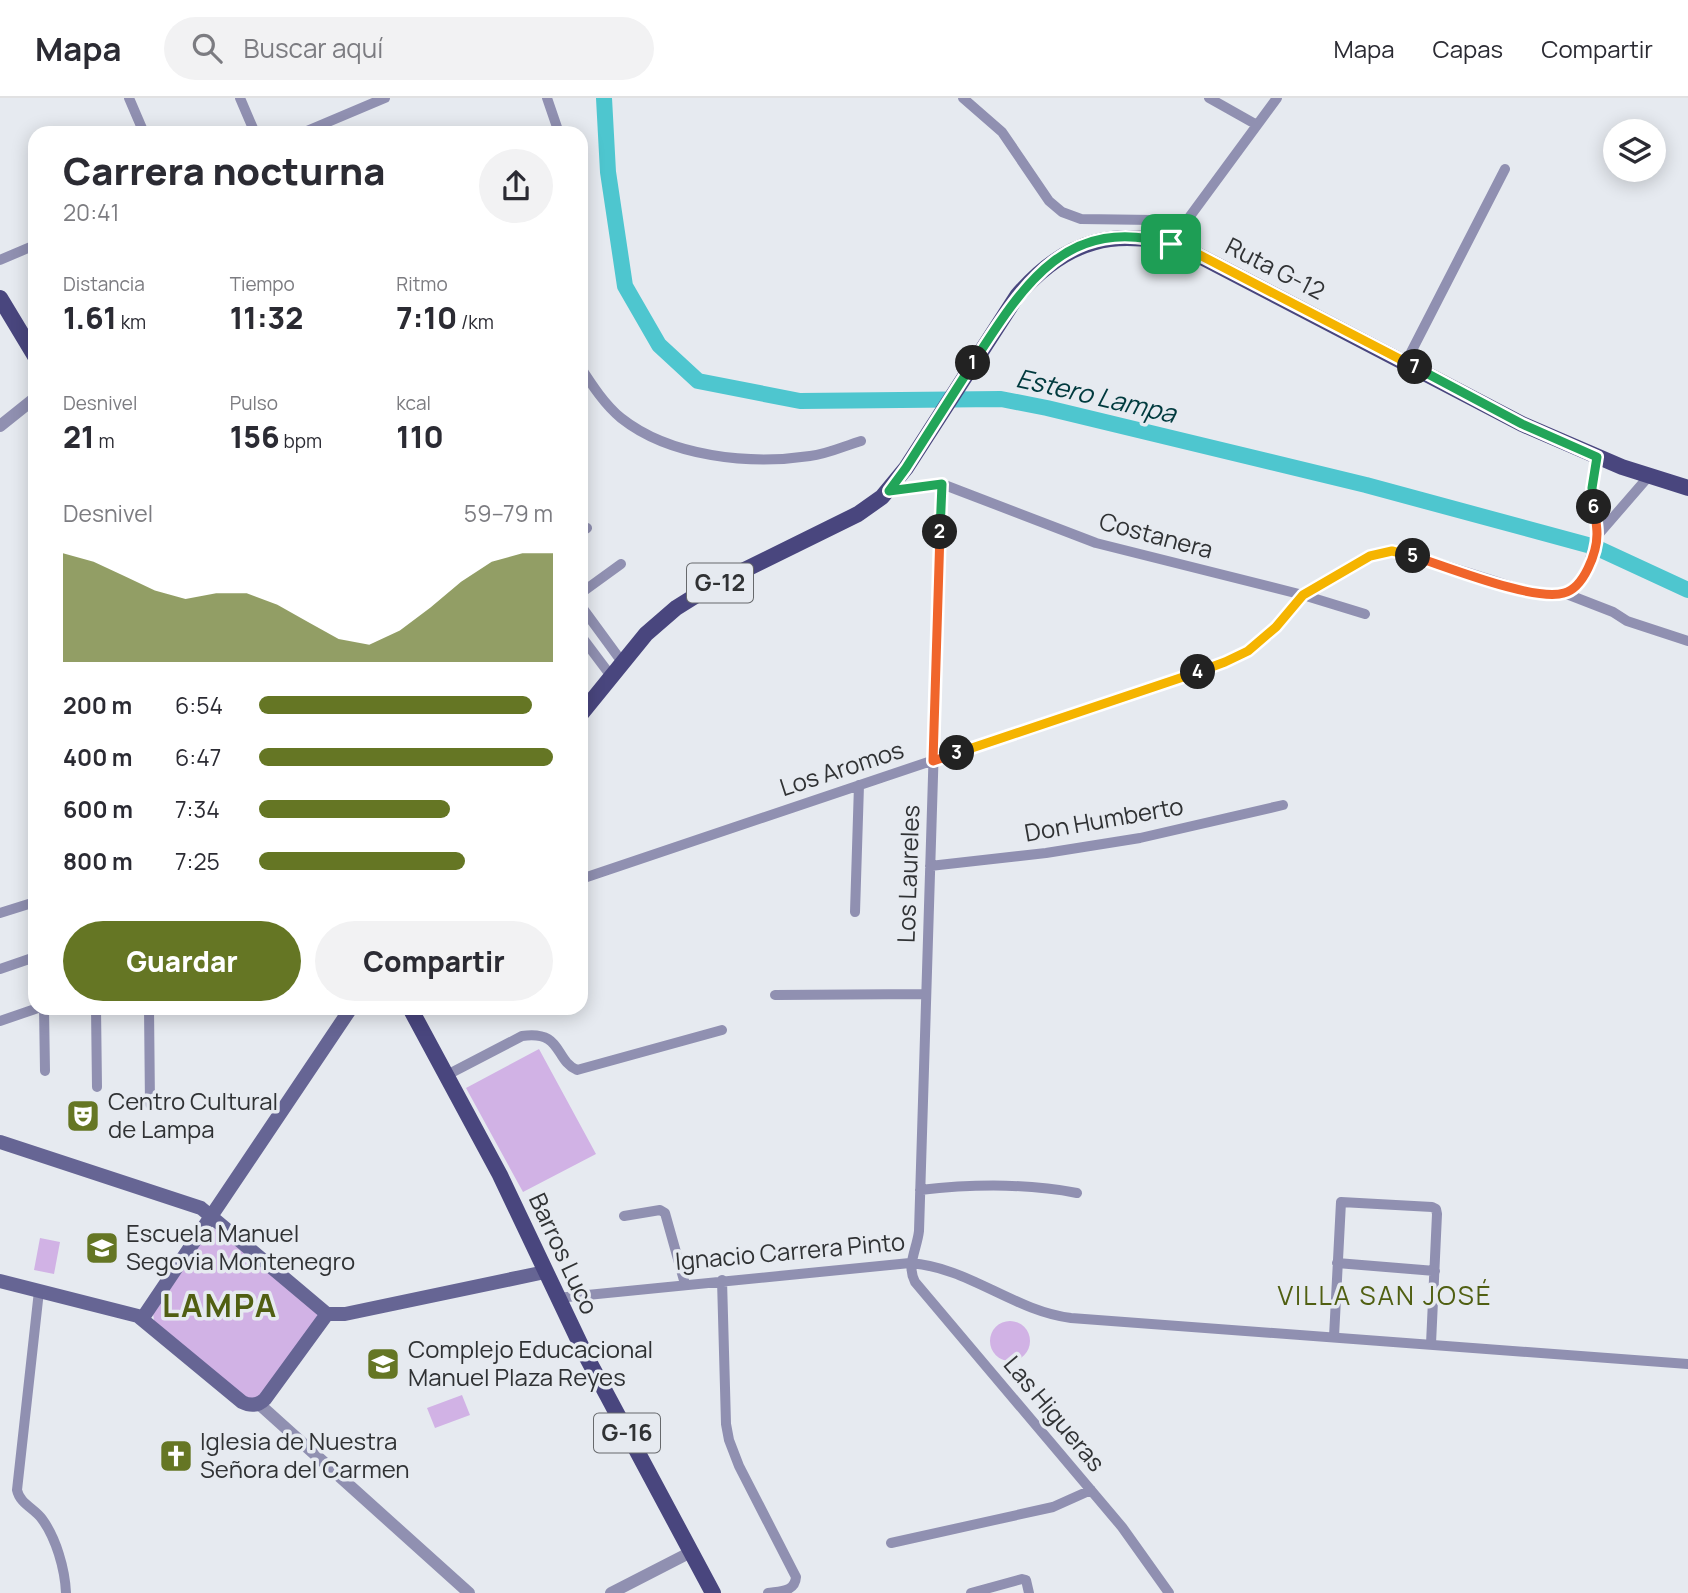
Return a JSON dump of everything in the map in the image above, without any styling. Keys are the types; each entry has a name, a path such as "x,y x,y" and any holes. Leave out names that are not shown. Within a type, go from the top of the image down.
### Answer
{"main road":[{"name":"Ruta G-12","path":"889,491 1028,283 1073,249 1094,241 1124,237 1174,239 1522,424 1597,457 1688,488"},
{"path":"0,298 28,344"},
{"name":"G-12","path":"588,705 658,622 685,601 858,514 889,491"},
{"path":"142,1318 346,1015"},
{"name":"Barros Luco","path":"414,1015 505,1185 556,1298 713,1593"},
{"path":"0,1142 197,1206 327,1314 345,1314 545,1272"},
{"path":"0,1281 142,1318 242,1402 250,1405 259,1404 327,1314"}],"street":[{"path":"130,98 141,126"},
{"path":"240,98 252,126"},
{"path":"322,126 385,98"},
{"path":"547,98 557,126"},
{"path":"962,98 1002,132 1049,201 1062,212 1081,219 1154,220 1174,239 1277,98"},
{"path":"1209,98 1257,125"},
{"path":"1406,362 1505,169"},
{"path":"0,260 28,248"},
{"path":"588,378 621,418 664,443 699,452 748,459 811,456 861,441"},
{"path":"0,426 28,404"},
{"path":"1597,457 1592,488 1597,536"},
{"path":"1564,593 1583,577 1597,536 1649,476"},
{"path":"889,491 942,484"},
{"name":"Costanera","path":"942,484 1096,543 1303,595 1365,614"},
{"name":"Los Laureles","path":"910,1263 918,1240 922,994 930,866 942,484"},
{"name":"Los Aromos","path":"588,877 1225,662 1248,651 1268,636 1303,595 1370,556 1392,551 1520,589 1545,594 1564,593 1613,612 1627,621 1688,641"},
{"path":"588,588 621,564"},
{"path":"588,616 622,662"},
{"path":"588,633 597,628"},
{"path":"588,645 611,676"},
{"path":"855,912 859,785"},
{"name":"Don Humberto","path":"930,866 1046,853 1140,838 1283,805"},
{"path":"0,913 28,904"},
{"path":"0,969 28,959"},
{"path":"775,995 922,994"},
{"path":"0,1021 28,1011"},
{"path":"44,1015 45,1071"},
{"path":"96,1015 97,1087"},
{"path":"149,1015 150,1104"},
{"path":"447,1075 515,1039 529,1035 553,1042 571,1067 578,1070 722,1030"},
{"path":"920,1190 982,1184 1050,1188 1077,1193"},
{"path":"1334,1337 1342,1202 1432,1207 1436,1209 1432,1344"},
{"path":"624,1216 660,1210 665,1213 685,1284"},
{"name":"Ignacio Carrera Pinto","path":"556,1298 910,1263 944,1269 1037,1310 1063,1317 1688,1364"},
{"name":"Las Higueras","path":"910,1263 915,1282 1088,1492 1133,1540 1169,1593"},
{"path":"1338,1263 1434,1271"},
{"path":"722,1280 726,1424 729,1440 747,1483 796,1577 792,1588 768,1593"},
{"path":"38,1291 17,1490 23,1503 42,1519 54,1544 63,1571 66,1593"},
{"path":"259,1404 469,1593"},
{"path":"891,1543 1053,1507 1088,1492"},
{"path":"611,1593 691,1552"},
{"path":"971,1593 1022,1579 1026,1580 1029,1593"}],"shaded area":[{"path":"539,1049 596,1154 523,1192 466,1088"},
{"path":"212,1228 318,1312 320,1318 261,1397 247,1400 154,1321 153,1313 208,1230"},
{"path":"40,1238 60,1242 54,1274 34,1270"},
{"path":"1010,1321 1018,1322 1024,1327 1029,1333 1029,1349 1024,1355 1018,1360 1010,1361 1002,1360 996,1355 991,1349 990,1341 991,1333 996,1327 1002,1322"},
{"path":"462,1395 470,1415 435,1428 427,1408"}],"waterway":[{"name":"Estero Lampa","path":"604,98 608,172 625,286 659,345 698,381 800,401 1001,399 1047,408 1366,485 1595,547 1688,590"}],"place":[{"name":"Centro Cultural de Lampa","path":"83,1116"},
{"name":"Escuela Manuel Segovia Montenegro","path":"102,1248"},
{"name":"Complejo Educacional Manuel Plaza Reyes","path":"383,1364"},
{"name":"Iglesia de Nuestra Señora del Carmen","path":"176,1456"}],"district":[{"name":"VILLA SAN JOSÉ","path":"1385,1296"},
{"name":"LAMPA","path":"220,1306"}],"route":[{"path":"1135,238 1171,244 1194,252 1522,424 1597,457 1592,499 1597,536 1586,572 1570,590 1545,594 1520,589 1406,553 1380,553 1370,556 1303,595 1268,636 1248,651 1225,662 933,761 942,484 889,491 1017,296 1037,274 1063,254 1094,241 1135,238"}]}
